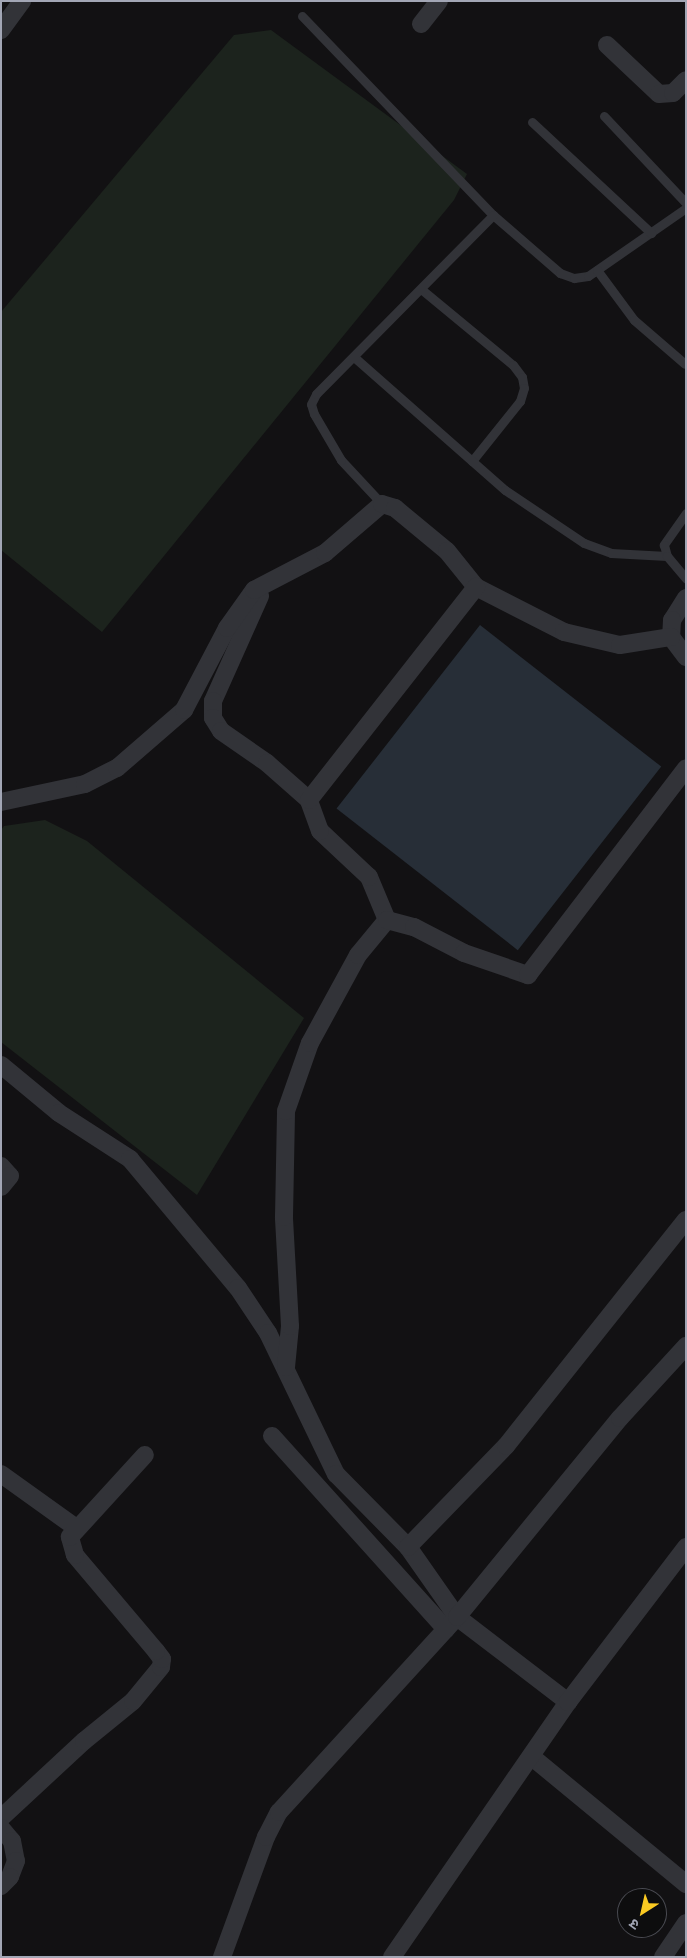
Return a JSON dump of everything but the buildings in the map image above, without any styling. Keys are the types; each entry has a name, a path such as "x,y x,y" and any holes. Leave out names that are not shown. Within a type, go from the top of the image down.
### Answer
{"street":[{"path":"1,30 22,1"},
{"path":"421,24 439,1"},
{"path":"608,45 659,94 673,93 686,80"},
{"path":"1,802 84,784 117,768 184,710 228,628 254,590 325,553 382,504 395,508 447,551 476,587 564,632 620,645 671,637"},
{"path":"265,584 213,701 213,718 221,731 267,763 309,800 320,831 369,877 387,920"},
{"path":"309,800 476,587"},
{"path":"686,598 672,620 671,637 686,657"},
{"path":"387,920 414,927 464,953 528,974 686,768"},
{"path":"286,1367 290,1326 284,1217 286,1111 310,1043 358,955 387,920"},
{"path":"1,1065 59,1113 130,1159 238,1288 286,1367 336,1474 408,1547 451,1623"},
{"path":"1,1166 10,1176 1,1187"},
{"path":"408,1547 506,1446 686,1220"},
{"path":"222,1957 266,1838 279,1812 451,1623 620,1418 686,1346"},
{"path":"272,1436 451,1623 568,1702"},
{"path":"1,1818 84,1741 133,1701 161,1666 162,1659 156,1651 75,1555 70,1537 76,1527 144,1455"},
{"path":"1,1474 76,1527"},
{"path":"392,1957 532,1757 568,1702 686,1547"},
{"path":"532,1757 686,1884"},
{"path":"1,1828 12,1841 16,1861 10,1877 1,1886"},
{"path":"663,1957 686,1923"}],"lane":[{"path":"302,16 493,215 560,272 574,278 588,276 686,208"},
{"path":"604,116 686,202"},
{"path":"532,122 652,232"},
{"path":"382,504 340,460 314,414 311,404 354,357 493,215"},
{"path":"597,270 634,320 685,364"},
{"path":"421,289 513,365 522,377 524,388 520,401 472,461"},
{"path":"354,357 505,490 584,543 611,553 666,556"},
{"path":"686,513 667,537 666,556 686,579"}],"shaded area":[{"path":"271,30 467,174 454,200 102,632 1,550 1,312 234,35"},
{"path":"480,625 661,767 518,950 337,809"},
{"path":"45,820 87,841 304,1018 197,1195 1,1042 1,830 4,826"}]}
